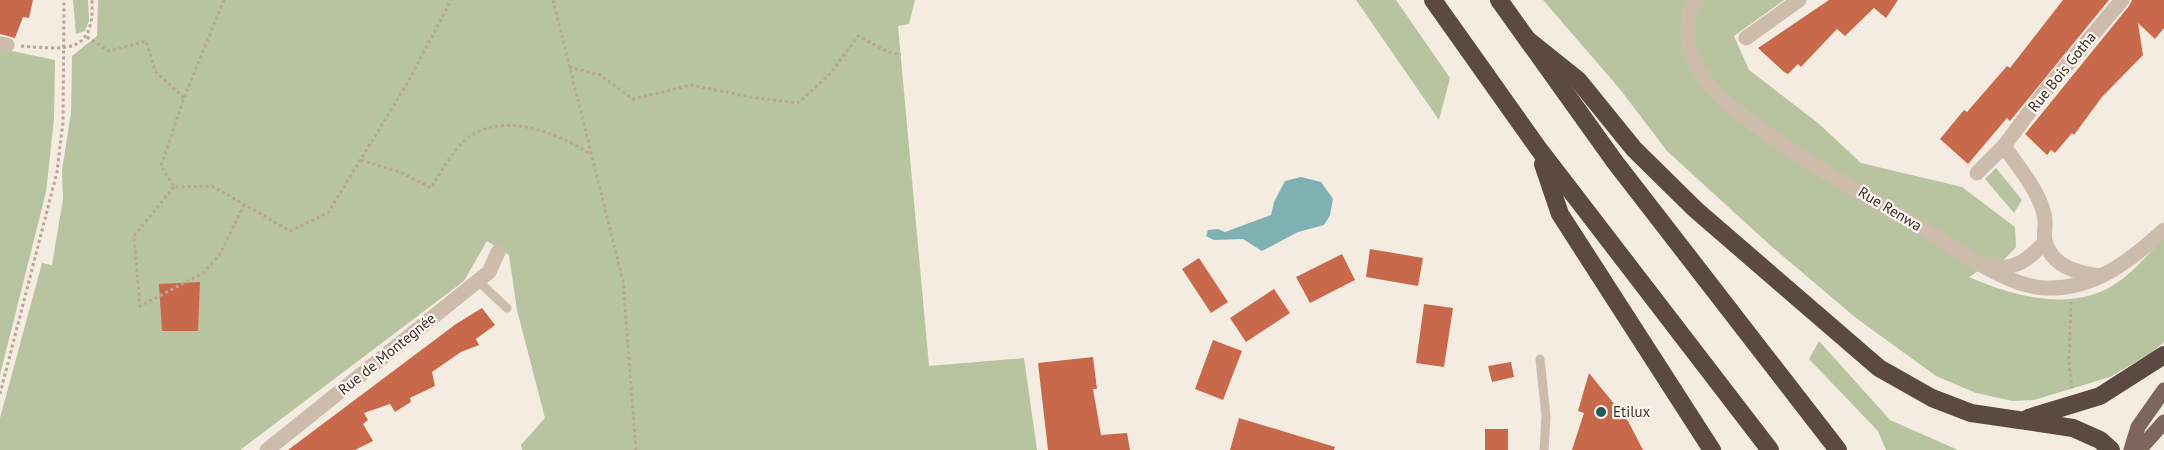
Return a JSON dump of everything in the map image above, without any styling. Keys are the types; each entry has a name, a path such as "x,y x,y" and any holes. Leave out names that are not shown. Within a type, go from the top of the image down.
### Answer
{"highway":[{"path":"1433,0 1538,148 1770,450"},
{"path":"1499,0 1615,162 1838,450"},
{"path":"1528,40 1578,80 1634,149 1696,210 1879,368 1932,398 1971,413 2073,428 2100,440 2111,450"},
{"path":"1538,148 1560,214 1712,450"},
{"path":"2024,419 2074,406 2100,396 2164,355"}],"main road":[{"path":"2130,450 2138,427 2164,390"},
{"path":"2139,450 2154,436 2164,422"}],"street":[{"name":"Rue Renwa","path":"1696,0 1690,9 1688,34 1697,68 1723,100 1778,140 1986,266 2025,284 2042,288 2069,287 2100,276 2129,261 2164,230"},
{"path":"1746,38 1800,0"},
{"name":"Rue Bois Gotha","path":"1977,173 2004,146 2045,91 2122,0"},
{"path":"2004,146 2035,193 2045,215 2045,242 2054,257 2073,273 2100,276"},
{"path":"1986,266 2004,268 2018,265 2031,257 2045,242"},
{"name":"Rue de Montegnée","path":"267,450 489,272 498,252"}],"lane":[{"path":"478,281 507,308"},
{"path":"1540,359 1546,416 1544,450"}],"path":[{"path":"0,394 57,172 63,122 64,0"},
{"path":"4,45 65,49 87,37 92,26 92,0"},
{"path":"174,187 161,166 184,98 224,0"},
{"path":"244,205 220,254 203,273 140,306 134,236 174,187 212,186 290,231 328,213 406,84 451,0"},
{"path":"553,0 623,281 636,450"},
{"path":"569,67 600,75 633,99 690,85 798,103 828,75 858,36 888,52 901,55"},
{"path":"87,37 109,51 146,41 155,70 184,98"},
{"path":"361,160 402,173 430,188 451,156 478,131 508,126 543,130 573,143 591,155"},
{"path":"2071,300 2068,362 2074,406"}],"green space":[{"path":"73,0 88,0 89,21 85,31 76,34"},
{"path":"98,0 915,0 909,24 898,26 929,366 1024,358 1037,450 522,450 521,445 545,418 517,310 509,255 487,241 464,281 240,450 0,450 0,418 42,263 52,265 63,199 62,170 71,113 72,56 97,36"},
{"path":"1356,0 1396,0 1450,78 1439,120"},
{"path":"1543,0 1784,0 1734,36 1749,70 1818,123 1861,163 1962,187 2015,227 2016,247 1998,266 1986,266 1969,277 2026,296 2046,299 2085,297 2121,280 2164,238 2164,342 2154,351 2110,377 2034,400 2013,401 1976,393 1936,376 1856,318 1771,246 1667,151 1619,88"},
{"path":"7,50 55,60 54,118 46,192 0,375 0,51"},
{"path":"1996,168 2022,200 2014,213 1985,179"},
{"path":"1819,341 1890,420 1958,450 1886,450 1878,431 1809,359"}],"water":[{"path":"1301,177 1321,182 1333,199 1330,215 1324,225 1298,232 1262,251 1243,239 1214,240 1206,236 1208,230 1218,229 1225,232 1271,215 1274,202 1285,181"}],"building":[{"path":"0,0 33,0 29,18 23,17 15,38 0,34"},
{"path":"1829,0 1898,0 1886,18 1874,8 1845,36 1837,29 1801,67 1798,64 1788,74 1758,48"},
{"path":"2063,0 2109,0 2010,121 2007,118 1968,164 1940,139 1964,110 1967,112 2007,66 2010,68"},
{"path":"2132,0 2164,0 2164,28 2155,39 2138,23 2143,55 2102,97 2074,135 2072,133 2055,153 2051,150 2047,155 2025,134"},
{"path":"1370,249 1423,258 1418,286 1366,277"},
{"path":"1342,254 1355,280 1310,303 1296,277"},
{"path":"1199,258 1228,302 1211,313 1182,269"},
{"path":"200,282 198,331 162,331 159,284"},
{"path":"1274,289 1290,313 1246,342 1230,318"},
{"path":"1424,304 1453,308 1444,367 1416,363"},
{"path":"482,308 495,325 476,339 479,345 461,352 432,372 435,386 410,398 411,402 395,412 390,404 364,413 368,420 363,424 373,441 355,450 288,450 456,324"},
{"path":"1213,340 1242,351 1223,400 1195,389"},
{"path":"1093,357 1097,389 1093,389 1101,435 1127,433 1130,450 1048,450 1038,363"},
{"path":"1511,362 1514,377 1492,382 1488,366"},
{"name":"Etilux","path":"1589,373 1628,421 1643,450 1572,450 1584,413 1578,411"},
{"path":"1239,418 1335,447 1334,450 1230,450"},
{"path":"1485,429 1508,429 1508,450 1485,450"}],"place":[{"name":"Etilux","path":"1601,412"}]}
